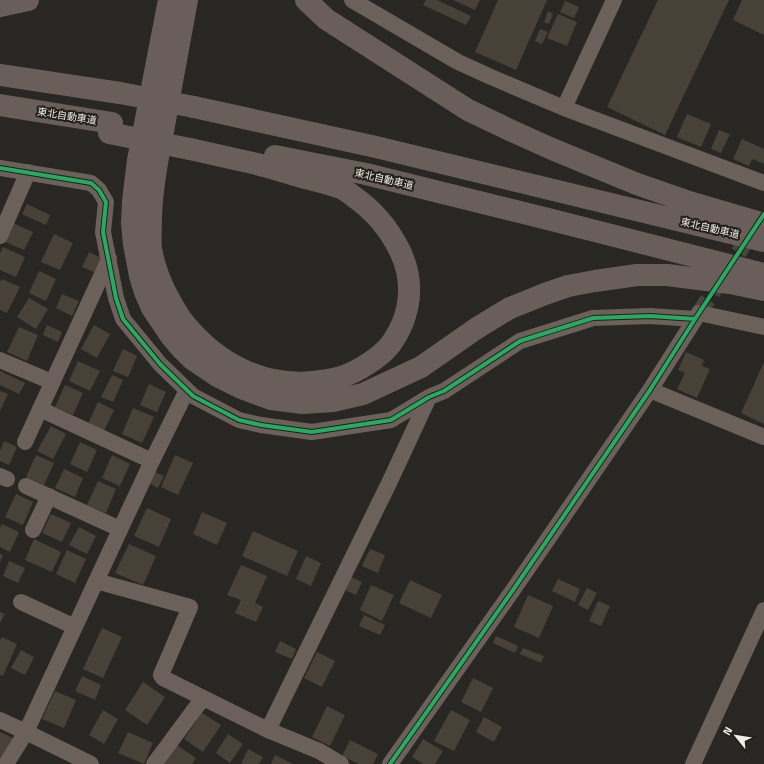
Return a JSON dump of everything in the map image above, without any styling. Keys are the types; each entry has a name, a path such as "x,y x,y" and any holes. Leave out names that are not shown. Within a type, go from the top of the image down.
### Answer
{"highway":[{"path":"0,6 28,0"},
{"path":"169,0 135,180 132,201 134,244 140,276 147,297 152,308 170,335 192,359 217,376 241,388 271,399 303,403 333,401 363,394 421,367 477,328 510,308 568,286 637,275 667,275 730,283 764,290"},
{"path":"187,0 157,159 152,196 150,232 154,265 174,308 184,324 216,355 232,365 254,375 274,381 292,383 330,380 349,375 386,351 394,340 406,315 409,286 407,270 394,238 368,207 342,189 191,143"},
{"path":"306,0 326,19 468,110 552,149 637,184 686,201 764,224"},
{"name":"東北自動車道","path":"0,75 120,93 194,107 376,147 764,241"},
{"name":"東北自動車道","path":"0,105 110,128 191,143 262,153 366,174 764,274"},
{"path":"0,109 110,128"}],"street":[{"path":"564,108 614,0"},
{"path":"360,2 458,62 564,108 764,183"},
{"path":"0,168 91,183 99,190 106,202 103,232 116,298 124,319 160,364 193,396 239,420 261,426 312,432 391,420 429,397 444,391 520,341 593,318 650,316 695,319"},
{"path":"0,236 28,172"},
{"path":"25,442 109,259"},
{"path":"390,764 513,590 650,390 699,313 764,327"},
{"path":"0,360 52,382"},
{"path":"6,764 26,732 152,461 187,390"},
{"path":"650,390 764,437"},
{"path":"268,730 390,481 429,397"},
{"path":"40,410 152,461"},
{"path":"26,486 120,529"},
{"path":"33,530 48,496"},
{"path":"96,580 190,607 161,675 163,678 268,730 319,751 341,764"},
{"path":"21,602 75,627"},
{"path":"692,764 764,610"},
{"path":"154,764 203,698"},
{"path":"0,720 91,764"}],"building":[{"path":"426,0 437,0 471,16 466,25 423,5"},
{"path":"453,0 480,0 475,10"},
{"path":"498,0 547,0 516,70 475,52"},
{"path":"658,0 729,0 665,135 607,107"},
{"path":"742,0 764,0 764,35 733,20"},
{"path":"565,1 579,7 574,18 560,12"},
{"path":"548,11 553,14 549,24 544,22"},
{"path":"558,14 577,22 567,46 547,38"},
{"path":"540,29 548,32 542,44 535,41"},
{"path":"687,114 711,124 701,147 677,137"},
{"path":"719,130 730,134 721,153 711,149"},
{"path":"742,139 764,149 764,164 752,159 749,166 733,159"},
{"path":"27,204 50,215 46,225 22,214"},
{"path":"13,223 33,232 24,250 5,242"},
{"path":"54,234 73,243 60,270 41,262"},
{"path":"3,247 25,257 16,277 0,270 0,253"},
{"path":"89,252 101,258 94,272 82,267"},
{"path":"39,271 56,279 46,301 29,293"},
{"path":"2,279 20,287 7,313 0,310 0,282"},
{"path":"62,294 79,301 72,316 56,308"},
{"path":"29,298 48,309 36,329 17,317"},
{"path":"47,325 62,332 58,342 43,335"},
{"path":"94,325 110,334 97,358 81,349"},
{"path":"19,327 38,335 27,361 7,352"},
{"path":"123,349 137,356 128,377 113,371"},
{"path":"686,352 704,360 702,366 710,369 697,398 677,389 685,373 678,370"},
{"path":"78,361 100,371 90,391 69,381"},
{"path":"764,362 764,424 741,413"},
{"path":"0,371 25,383 19,394 0,385"},
{"path":"112,375 123,380 113,402 101,397"},
{"path":"149,384 166,392 157,412 140,405"},
{"path":"65,385 83,393 73,415 55,407"},
{"path":"0,391 8,394 0,411"},
{"path":"98,402 114,410 104,431 88,424"},
{"path":"133,408 154,417 142,443 122,434"},
{"path":"51,426 66,434 53,459 37,451"},
{"path":"4,441 17,447 9,465 0,461 0,451"},
{"path":"80,442 97,450 87,472 70,464"},
{"path":"36,455 54,463 44,485 26,477"},
{"path":"112,455 130,464 120,486 102,478"},
{"path":"175,455 193,463 178,495 161,487"},
{"path":"64,469 83,478 75,497 55,488"},
{"path":"155,472 164,476 158,488 149,483"},
{"path":"98,481 116,489 106,513 87,505"},
{"path":"16,494 33,502 23,525 5,517"},
{"path":"147,508 171,519 159,547 134,536"},
{"path":"202,512 227,523 217,545 193,534"},
{"path":"51,514 71,523 62,542 42,533"},
{"path":"2,524 19,532 10,552 0,547 0,528"},
{"path":"79,527 96,536 87,554 69,545"},
{"path":"253,531 298,551 287,576 242,556"},
{"path":"34,539 61,552 52,572 25,560"},
{"path":"129,544 156,556 143,585 115,573"},
{"path":"370,549 385,555 378,573 362,566"},
{"path":"67,550 86,559 75,583 56,574"},
{"path":"0,554 3,555 0,563"},
{"path":"306,556 321,563 311,586 296,579"},
{"path":"9,561 25,568 18,583 3,576"},
{"path":"241,565 267,576 255,603 263,607 256,622 235,613 241,600 227,595"},
{"path":"351,577 362,582 356,595 345,590"},
{"path":"558,579 580,589 575,602 552,591"},
{"path":"410,580 442,595 431,618 399,603"},
{"path":"371,585 394,595 382,621 360,610"},
{"path":"587,588 597,593 588,610 578,605"},
{"path":"528,595 553,606 539,638 514,627"},
{"path":"598,601 610,606 601,626 589,621"},
{"path":"0,612 5,614 0,623"},
{"path":"364,615 385,625 380,635 359,626"},
{"path":"102,628 122,637 103,678 83,669"},
{"path":"496,636 518,646 515,653 493,643"},
{"path":"2,637 17,644 3,676 0,675 0,640"},
{"path":"280,641 296,649 292,659 275,652"},
{"path":"523,648 544,656 541,663 520,654"},
{"path":"21,650 34,657 25,675 11,668"},
{"path":"317,652 335,661 322,687 304,678"},
{"path":"82,676 101,685 95,700 75,691"},
{"path":"473,678 493,688 481,712 461,702"},
{"path":"143,682 165,697 147,725 125,710"},
{"path":"55,691 76,700 64,728 42,719"},
{"path":"327,706 345,715 330,746 312,737"},
{"path":"103,710 118,719 104,744 89,735"},
{"path":"451,710 470,720 454,751 434,741"},
{"path":"202,713 221,725 203,752 184,739"},
{"path":"484,717 502,727 494,742 476,732"},
{"path":"0,732 13,738 0,758"},
{"path":"128,732 153,743 144,764 118,753"},
{"path":"228,734 243,744 230,763 216,753"},
{"path":"423,739 443,751 435,764 423,764 412,757"},
{"path":"350,740 378,754 373,764 359,764 342,756"},
{"path":"175,744 196,758 192,764 162,764"},
{"path":"248,749 263,757 259,764 241,764"},
{"path":"275,755 293,764 271,764"}],"tunnel":[{"path":"699,313 754,229"}],"cycle path":[{"path":"0,168 91,183 99,190 106,202 103,232 116,298 123,319 160,364 193,396 239,420 261,425 312,432 391,420 429,397 444,391 520,341 593,318 650,316 695,319"},
{"path":"390,764 513,590 650,390 764,214"}]}
